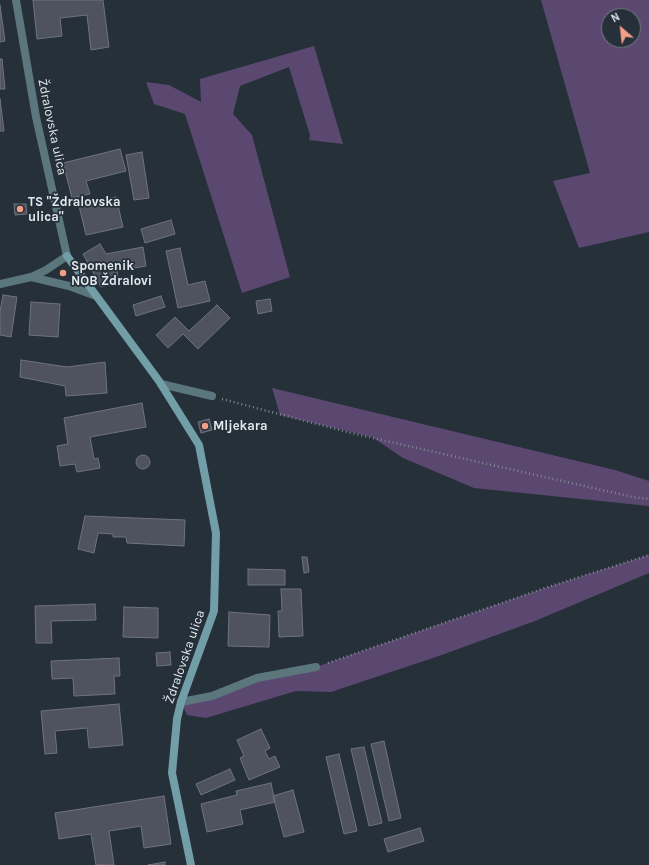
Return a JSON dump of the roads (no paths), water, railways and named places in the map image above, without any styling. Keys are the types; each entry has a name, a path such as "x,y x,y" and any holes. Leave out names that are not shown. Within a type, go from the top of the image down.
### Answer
{"main road":[{"name":"Ždralovska ulica","path":"67,256 161,384 199,445 216,533 214,611 181,702 177,719 172,773 191,865"}],"street":[{"name":"Ždralovska ulica","path":"16,0 36,116 67,256"},
{"path":"0,284 31,277 46,270 67,256"},
{"path":"31,277 69,286 96,296"},
{"path":"161,384 212,396"},
{"path":"181,702 212,696 257,678 316,667"}],"place":[{"name":"TS \"Ždralovska ulica\"","path":"20,209"},
{"name":"Spomenik NOB Ždralovi","path":"63,273"},
{"name":"Mljekara","path":"205,426"}]}
